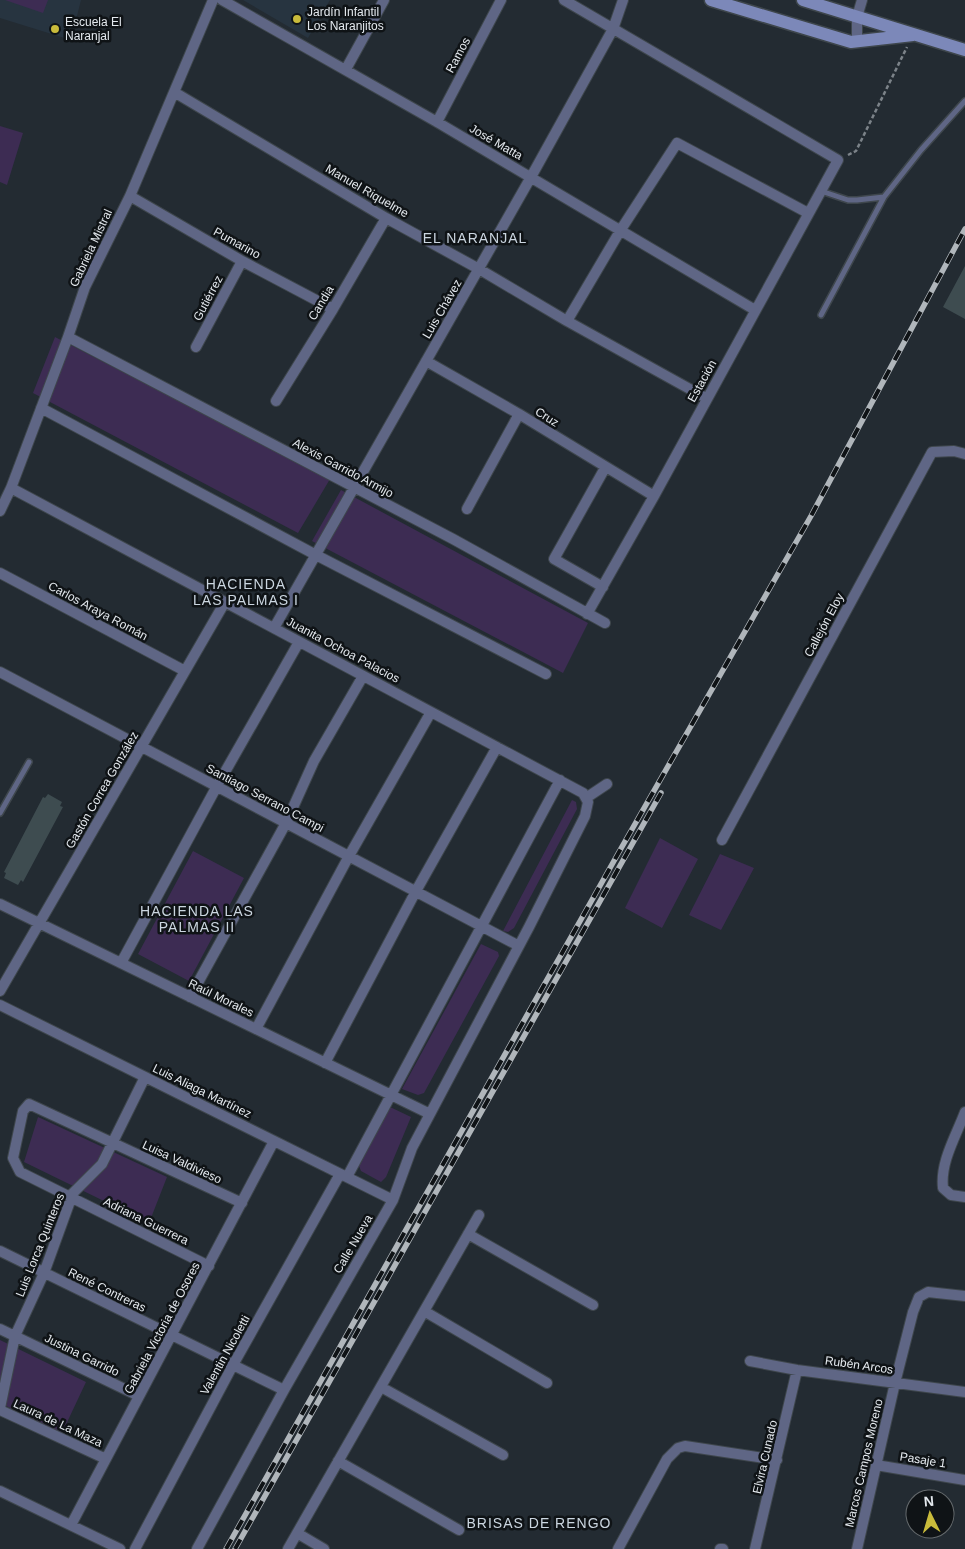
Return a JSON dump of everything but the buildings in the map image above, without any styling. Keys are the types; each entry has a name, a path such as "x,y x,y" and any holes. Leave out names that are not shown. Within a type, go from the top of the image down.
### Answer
{"main road":[{"path":"711,0 851,42 913,35"},
{"path":"803,0 965,50"}],"street":[{"name":"Gabriela Mistral","path":"0,511 11,488 85,287 130,196 213,0"},
{"name":"José Matta","path":"222,0 346,69 532,177 755,310"},
{"path":"346,69 384,0"},
{"name":"Ramos","path":"437,122 501,0"},
{"path":"564,0 838,160"},
{"name":"Luis Chávez","path":"274,628 532,177 613,29 623,0"},
{"path":"857,42 857,17 862,0"},
{"name":"Manuel Riquelme","path":"174,92 386,218 706,398"},
{"path":"567,321 620,231 677,143 808,213"},
{"name":"Estación","path":"587,614 654,496 838,160"},
{"name":"Pumarino","path":"130,196 242,261 333,309"},
{"name":"Candia","path":"276,401 386,218"},
{"name":"Gutiérrez","path":"196,347 242,261"},
{"name":"Alexis Garrido Armijo","path":"68,336 452,539 605,623"},
{"name":"Cruz","path":"426,361 519,414 654,496"},
{"path":"41,408 316,555 546,674"},
{"path":"467,509 519,414"},
{"name":"Callejón Eloy","path":"722,840 932,452 954,451 965,454"},
{"path":"603,587 554,559 606,468"},
{"name":"Juanita Ochoa Palacios","path":"11,488 585,795"},
{"name":"Carlos Araya Román","path":"0,573 185,671"},
{"name":"Gastón Correa González","path":"0,991 225,602"},
{"path":"121,963 217,786 299,642"},
{"name":"Santiago Serrano Campi","path":"0,672 519,946"},
{"path":"190,997 286,823 314,761 364,676"},
{"path":"256,1029 349,856 431,712"},
{"path":"325,1063 416,891 497,747"},
{"name":"Valentin Nicoletti","path":"135,1549 233,1365 391,1095 560,780"},
{"path":"585,795 607,784"},
{"name":"Calle Nueva","path":"197,1549 284,1390 393,1200 412,1148 519,946 585,816 588,802 585,795"},
{"name":"Raúl Morales","path":"0,904 430,1114"},
{"name":"Luis Aliaga Martínez","path":"0,1005 393,1200"},
{"name":"Luis Lorca Quinteros","path":"0,1409 15,1336 44,1273 74,1193 102,1164 145,1077"},
{"name":"Luisa Valdivieso","path":"72,1198 20,1172 13,1158 23,1111 29,1104 242,1203"},
{"path":"965,1112 942,1177 943,1188 951,1195 965,1197"},
{"name":"Gabriela Victoria de Osores","path":"71,1526 274,1141"},
{"name":"Adriana Guerrera","path":"72,1198 209,1266"},
{"path":"288,1549 479,1215"},
{"path":"468,1234 593,1305"},
{"name":"René Contreras","path":"0,1251 284,1390"},
{"name":"Marcos Campos Moreno","path":"857,1549 895,1383 913,1312 919,1297 928,1292 965,1296"},
{"path":"424,1311 547,1383"},
{"name":"Justina Garrido","path":"0,1330 139,1396"},
{"name":"Rubén Arcos","path":"750,1361 797,1370 965,1392"},
{"name":"Elvira Cunado","path":"755,1549 797,1370"},
{"path":"381,1386 503,1455"},
{"name":"Laura de La Maza","path":"0,1409 106,1459"},
{"path":"618,1549 667,1459 678,1448 685,1446 777,1460"},
{"path":"338,1461 459,1530"},
{"name":"Pasaje 1","path":"876,1466 965,1480"},
{"path":"0,1491 120,1549"},
{"path":"297,1533 324,1549"}],"lane":[{"path":"821,315 884,196 921,150 965,101"},
{"path":"820,191 848,200 884,196"},
{"path":"0,813 29,762"}],"path":[{"path":"838,160 856,151 913,35"}],"shaded area":[{"name":"Escuela El Naranjal","path":"0,0 81,0 71,40 0,18"},
{"path":"5,0 48,0 43,13"},
{"name":"Jardín Infantil Los Naranjitos","path":"243,0 330,0 308,38"},
{"path":"0,126 23,133 7,185 0,182"},
{"path":"55,337 330,479 298,533 33,393"},
{"path":"341,490 588,623 563,673 312,541"},
{"path":"572,800 576,802 577,809 514,928 508,932 503,931"},
{"path":"660,838 698,859 662,928 625,908"},
{"path":"193,851 244,878 189,981 138,954"},
{"path":"720,854 754,868 721,930 689,915"},
{"path":"481,944 498,952 499,956 424,1093 418,1095 402,1089"},
{"path":"390,1107 411,1117 386,1177 381,1182 361,1171 359,1166"},
{"path":"38,1117 167,1177 149,1223 24,1162"},
{"path":"0,1340 86,1382 62,1433 0,1403"}],"railway":[{"path":"226,1549 811,516 965,229"},
{"path":"235,1549 661,793"}],"place":[{"name":"Jardín Infantil Los Naranjitos","path":"297,19"},
{"name":"Escuela El Naranjal","path":"55,29"}],"district":[{"name":"EL NARANJAL","path":"475,238"},
{"name":"HACIENDA LAS PALMAS I","path":"246,592"},
{"name":"HACIENDA LAS PALMAS II","path":"197,920"},
{"name":"BRISAS DE RENGO","path":"539,1523"}]}
